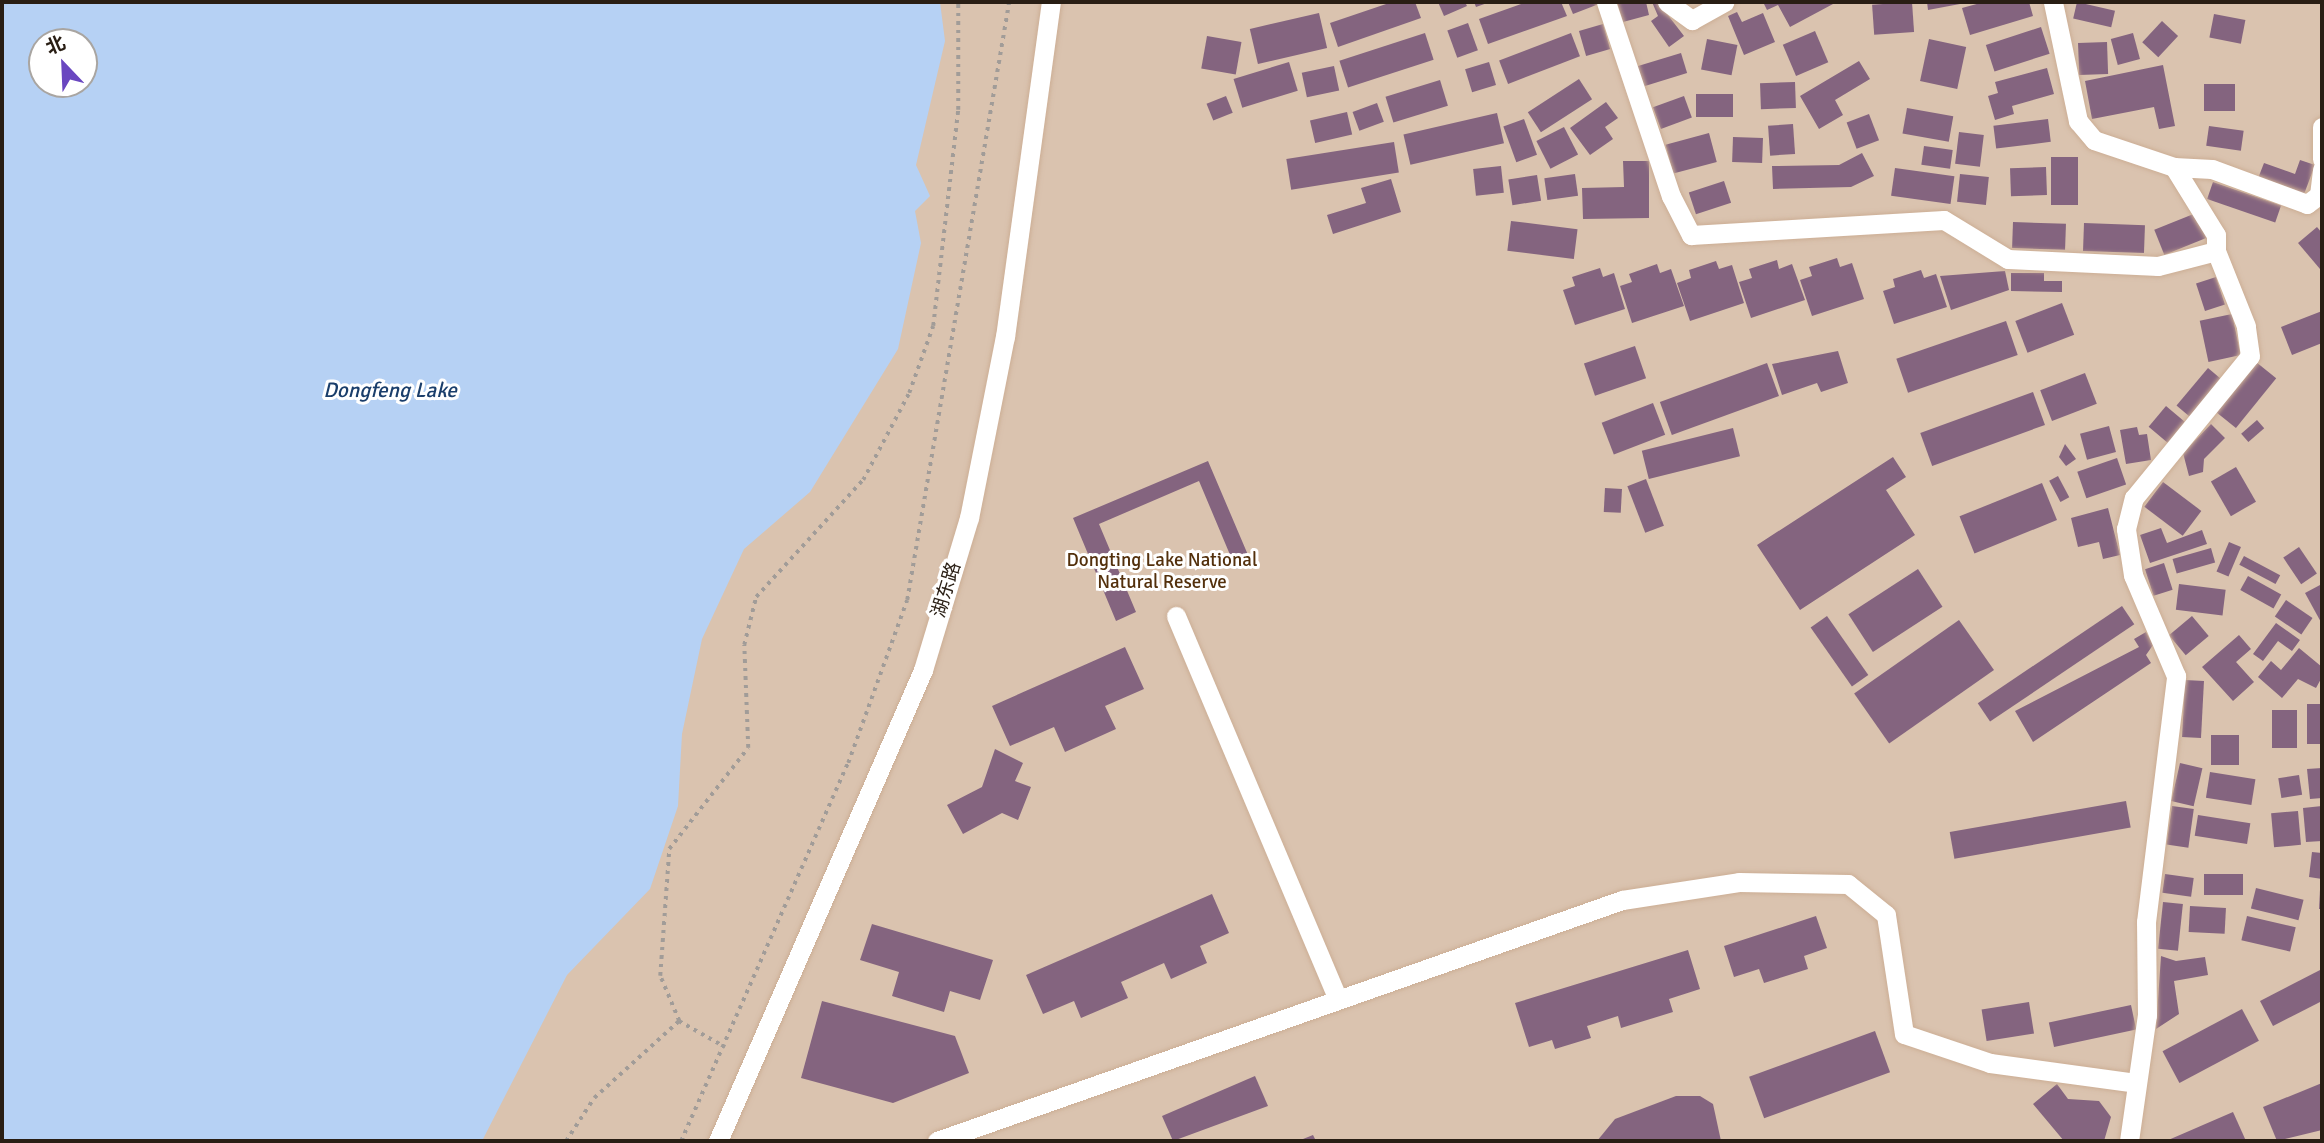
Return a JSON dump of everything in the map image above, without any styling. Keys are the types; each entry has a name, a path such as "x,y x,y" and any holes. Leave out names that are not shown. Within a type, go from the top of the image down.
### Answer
{"street":[{"name":"湖东路","path":"718,1141 923,670 965,531 1005,337 1051,2"},
{"path":"1606,2 1671,196 1691,235 1944,220 2008,259 2158,266 2216,251"},
{"path":"1667,2 1692,20 1724,2"},
{"path":"2053,2 2078,121 2094,140 2174,167 2212,169 2307,204 2319,195 2322,169"},
{"path":"2322,127 2322,159"},
{"path":"2129,1141 2147,1014 2146,922 2176,676 2133,575 2126,529 2134,498 2250,355 2246,326 2216,251 2216,235 2174,167"},
{"path":"1176,616 1338,999"},
{"path":"937,1141 1622,900 1739,882 1848,884 1886,915 1904,1034 1990,1063 2136,1083"}],"path":[{"path":"725,1047 679,1021 660,976 669,849 748,748 744,645 756,597 863,480 909,393 933,326 958,110 958,2"},
{"path":"681,1141 725,1047 848,763 907,600 1009,2"},
{"path":"566,1141 594,1098 679,1021"}],"green space":[{"name":"Dongting Lake National Natural Reserve","path":"2,2 2322,2 2322,1141 2,1141"}],"water":[{"name":"Dongfeng Lake","path":"2,2 940,2 945,41 916,165 930,196 915,211 921,243 898,349 810,492 744,549 702,639 682,734 678,806 650,889 567,975 482,1141 2,1141"}],"building":[{"path":"1392,2 1415,2 1421,18 1338,47 1330,23"},
{"path":"1438,2 1465,2 1467,6 1444,16"},
{"path":"1474,2 1490,2 1476,7"},
{"path":"1527,2 1561,2 1567,16 1488,44 1479,19"},
{"path":"1568,2 1598,2 1599,4 1573,14"},
{"path":"1617,2 1646,2 1649,15 1623,22"},
{"path":"1652,2 1658,2 1684,36 1669,47 1651,21 1658,16"},
{"path":"1763,2 1833,4 1790,27 1778,5 1767,10"},
{"path":"1912,2 1914,32 1874,35 1872,5"},
{"path":"1927,2 1959,2 1960,4 1928,10"},
{"path":"1984,2 2029,2 2033,16 1970,35 1962,8"},
{"path":"2077,2 2115,11 2111,27 2073,19"},
{"path":"1737,12 1742,22 1763,13 1775,42 1744,55 1728,16"},
{"path":"1319,13 1327,48 1258,64 1250,29"},
{"path":"2214,14 2245,20 2241,44 2209,38"},
{"path":"2162,21 2178,36 2158,57 2142,42"},
{"path":"1468,23 1478,50 1457,58 1447,31"},
{"path":"1603,24 1610,49 1586,56 1579,31"},
{"path":"2041,27 2050,54 1994,72 1986,45"},
{"path":"1815,31 1828,62 1796,76 1783,45"},
{"path":"1425,33 1434,60 1348,87 1339,61"},
{"path":"1571,33 1580,56 1508,84 1499,61"},
{"path":"2133,33 2140,59 2118,65 2111,39"},
{"path":"1207,36 1241,42 1236,75 1201,68"},
{"path":"1707,39 1737,45 1732,75 1701,69"},
{"path":"1929,39 1966,47 1957,89 1920,81"},
{"path":"2107,42 2108,74 2079,75 2078,43"},
{"path":"1681,53 1687,73 1639,88 1633,68"},
{"path":"1859,61 1870,79 1835,100 1843,115 1819,129 1800,96"},
{"path":"1289,62 1298,91 1242,108 1234,79"},
{"path":"1489,62 1496,85 1472,92 1465,69"},
{"path":"2163,65 2175,126 2159,129 2154,107 2092,119 2085,81"},
{"path":"1334,66 1339,90 1307,97 1302,73"},
{"path":"2047,68 2054,94 2012,106 2014,114 1995,120 1988,96 1998,93 1995,82"},
{"path":"1579,79 1592,99 1541,132 1528,112"},
{"path":"1440,80 1448,106 1393,122 1385,97"},
{"path":"1795,82 1796,108 1761,109 1760,83"},
{"path":"2204,84 2235,84 2235,111 2204,111"},
{"path":"1696,94 1733,94 1733,117 1696,117"},
{"path":"1226,96 1233,113 1213,121 1207,104"},
{"path":"1684,96 1692,118 1661,129 1653,107"},
{"path":"1606,102 1618,118 1605,127 1613,139 1590,155 1570,128"},
{"path":"1377,103 1384,122 1359,131 1353,112"},
{"path":"1907,108 1953,116 1949,142 1902,134"},
{"path":"1347,112 1352,134 1315,143 1310,121"},
{"path":"1497,113 1504,143 1410,165 1403,135"},
{"path":"1869,114 1879,140 1857,149 1847,123"},
{"path":"1524,119 1537,155 1516,162 1503,127"},
{"path":"2048,119 2051,142 1996,149 1993,126"},
{"path":"1793,124 1795,154 1770,156 1768,126"},
{"path":"2209,126 2244,131 2241,151 2206,146"},
{"path":"1564,127 1578,155 1550,169 1536,141"},
{"path":"1959,132 1984,135 1980,167 1955,164"},
{"path":"1709,133 1717,162 1673,174 1666,145"},
{"path":"1733,137 1763,138 1762,163 1732,162"},
{"path":"1394,142 1399,173 1291,190 1286,159"},
{"path":"1924,146 1953,150 1950,169 1921,165"},
{"path":"1862,153 1874,176 1851,187 1773,189 1772,166 1839,165"},
{"path":"2051,157 2078,157 2078,205 2051,205"},
{"path":"2300,160 2315,165 2303,197 2257,181 2264,163 2295,174"},
{"path":"1623,161 1649,161 1649,218 1583,219 1582,188 1624,187"},
{"path":"1501,166 1504,193 1476,196 1473,169"},
{"path":"2046,167 2047,195 2011,196 2010,168"},
{"path":"1895,168 1954,176 1951,204 1891,196"},
{"path":"1575,174 1578,196 1547,200 1544,178"},
{"path":"1960,174 1989,177 1986,205 1957,202"},
{"path":"1537,175 1541,201 1512,205 1508,180"},
{"path":"1391,179 1401,212 1333,234 1327,215 1366,203 1361,188"},
{"path":"1724,181 1731,203 1696,214 1689,192"},
{"path":"2213,182 2281,205 2275,222 2207,199"},
{"path":"2196,213 2206,238 2164,255 2154,230"},
{"path":"1511,221 1578,229 1574,259 1507,251"},
{"path":"2013,222 2066,224 2065,250 2012,248"},
{"path":"2084,223 2145,225 2144,253 2083,251"},
{"path":"2317,227 2322,233 2320,269 2298,243"},
{"path":"1837,258 1840,267 1852,263 1864,299 1812,316 1800,280 1812,276 1809,267"},
{"path":"1777,260 1779,269 1792,264 1805,300 1751,318 1739,282 1752,278 1749,269"},
{"path":"1716,261 1719,269 1732,265 1744,303 1690,321 1677,283 1691,278 1689,270"},
{"path":"1657,264 1660,273 1671,269 1684,306 1632,323 1620,286 1632,282 1629,274"},
{"path":"1600,268 1603,277 1614,273 1625,309 1575,325 1563,290 1575,286 1572,277"},
{"path":"1921,270 1924,278 1936,274 1947,307 1894,324 1883,291 1895,287 1893,279"},
{"path":"2005,271 2009,290 1951,310 1940,276"},
{"path":"2011,273 2044,273 2044,281 2062,281 2062,292 2011,291"},
{"path":"2216,277 2225,305 2205,311 2196,283"},
{"path":"2062,303 2074,335 2028,353 2015,321"},
{"path":"2322,311 2322,343 2292,355 2281,327"},
{"path":"2232,314 2241,355 2208,362 2200,321"},
{"path":"2006,321 2018,355 1908,393 1896,359"},
{"path":"1635,346 1646,378 1595,396 1584,364"},
{"path":"1838,351 1848,383 1821,392 1817,383 1782,395 1772,364"},
{"path":"2256,362 2276,378 2236,428 2216,412"},
{"path":"1767,363 1779,396 1672,435 1660,402"},
{"path":"2208,368 2221,379 2190,416 2177,406"},
{"path":"2085,373 2097,404 2052,421 2040,390"},
{"path":"2033,392 2045,425 1932,466 1920,433"},
{"path":"1653,403 1665,435 1614,454 1602,423"},
{"path":"2166,406 2186,423 2169,443 2149,427"},
{"path":"2257,420 2264,428 2248,442 2241,434"},
{"path":"2211,424 2225,438 2204,459 2203,472 2189,476 2183,453"},
{"path":"2109,426 2116,452 2087,460 2080,434"},
{"path":"2137,427 2139,435 2147,434 2151,460 2126,464 2120,430"},
{"path":"1733,428 1740,456 1649,479 1642,451"},
{"path":"2065,444 2076,459 2066,466 2059,457"},
{"path":"1893,457 1906,477 1886,490 1915,535 1800,610 1757,545"},
{"path":"2117,458 2126,484 2086,498 2077,472"},
{"path":"1208,461 1251,562 1236,569 1199,481 1099,524 1136,612 1116,621 1073,518"},
{"path":"2236,467 2256,502 2231,516 2211,482"},
{"path":"2058,476 2069,497 2060,502 2049,481"},
{"path":"1646,479 1664,526 1645,533 1627,486"},
{"path":"2163,482 2201,511 2183,536 2144,507"},
{"path":"2042,483 2057,520 1974,553 1959,516"},
{"path":"1605,488 1622,489 1621,513 1604,512"},
{"path":"2108,508 2120,555 2103,559 2099,542 2078,547 2071,518"},
{"path":"2161,528 2167,543 2202,530 2207,544 2150,563 2140,535"},
{"path":"2229,542 2241,547 2228,577 2216,571"},
{"path":"2299,547 2317,574 2301,584 2283,558"},
{"path":"2211,548 2215,562 2177,573 2173,559"},
{"path":"2244,556 2280,575 2276,584 2239,565"},
{"path":"2164,563 2173,590 2154,596 2145,569"},
{"path":"1918,569 1943,607 1873,652 1848,614"},
{"path":"2248,576 2281,594 2273,608 2240,590"},
{"path":"2179,584 2226,590 2222,616 2176,610"},
{"path":"2320,585 2322,589 2322,624 2305,593"},
{"path":"2286,600 2313,618 2301,634 2275,617"},
{"path":"2122,606 2134,624 1990,722 1978,703"},
{"path":"1827,616 1868,675 1852,686 1811,627"},
{"path":"2192,616 2209,636 2186,655 2169,635"},
{"path":"1959,620 1994,670 1889,743 1854,693"},
{"path":"2276,623 2300,640 2292,651 2278,641 2263,661 2253,654"},
{"path":"2146,632 2153,645 2146,655 2151,663 2033,742 2015,711 2139,647 2134,639"},
{"path":"2239,635 2251,649 2236,662 2254,682 2233,701 2202,667"},
{"path":"1125,647 1144,689 1105,706 1116,729 1065,752 1054,727 1010,746 992,706"},
{"path":"2299,648 2322,667 2322,677 2316,688 2298,679 2282,698 2258,677 2271,661 2281,670"},
{"path":"2185,680 2204,681 2201,738 2182,737"},
{"path":"2307,704 2322,704 2322,744 2307,744"},
{"path":"2272,710 2297,710 2297,748 2272,748"},
{"path":"2211,735 2239,735 2239,765 2211,765"},
{"path":"995,749 1023,763 1015,781 1031,787 1018,820 1002,813 963,834 947,805 982,787"},
{"path":"2180,763 2202,768 2194,806 2171,801"},
{"path":"2322,768 2322,798 2310,799 2307,769"},
{"path":"2210,772 2255,779 2251,805 2206,798"},
{"path":"2299,775 2302,795 2281,798 2278,778"},
{"path":"2126,801 2131,828 1954,859 1950,832"},
{"path":"2172,806 2194,809 2188,848 2167,845"},
{"path":"2322,806 2322,841 2306,842 2303,808"},
{"path":"2298,811 2301,845 2274,847 2271,813"},
{"path":"2198,815 2250,823 2247,844 2195,836"},
{"path":"2312,852 2322,853 2322,879 2309,877"},
{"path":"2165,874 2194,878 2191,897 2162,893"},
{"path":"2204,874 2243,874 2243,895 2204,895"},
{"path":"2256,888 2304,900 2298,920 2251,908"},
{"path":"2322,890 2322,909 2319,909"},
{"path":"1212,894 1229,933 1200,946 1207,963 1171,979 1164,963 1121,982 1128,998 1081,1018 1074,1001 1043,1014 1026,975"},
{"path":"2163,902 2183,904 2178,951 2158,949"},
{"path":"2190,906 2226,908 2225,934 2189,932"},
{"path":"1816,916 1827,948 1804,956 1808,969 1764,983 1759,969 1734,977 1724,946"},
{"path":"2247,916 2296,927 2290,952 2241,940"},
{"path":"872,924 993,960 980,1000 950,991 944,1012 892,996 899,972 860,960"},
{"path":"1688,950 1700,989 1669,999 1673,1012 1621,1028 1618,1016 1587,1026 1591,1038 1555,1049 1552,1040 1529,1047 1515,1003"},
{"path":"2161,956 2176,961 2205,957 2208,975 2174,981 2179,1014 2156,1029"},
{"path":"2322,969 2322,1001 2273,1026 2260,1001"},
{"path":"822,1001 955,1036 969,1073 893,1103 801,1078"},
{"path":"2029,1002 2034,1034 1987,1041 1982,1010"},
{"path":"2131,1005 2136,1029 2054,1047 2049,1022"},
{"path":"2242,1009 2259,1041 2179,1083 2163,1051"},
{"path":"1875,1031 1890,1072 1764,1118 1749,1077"},
{"path":"1255,1076 1268,1106 1173,1141 1162,1116"},
{"path":"2322,1083 2322,1130 2277,1141 2263,1107"},
{"path":"2057,1084 2068,1099 2099,1101 2111,1117 2104,1141 2064,1141 2033,1104"},
{"path":"1676,1096 1700,1096 1713,1104 1721,1141 1597,1141 1615,1119"},
{"path":"2233,1112 2246,1141 2166,1141"},
{"path":"1313,1135 1316,1141 1298,1141"}]}
